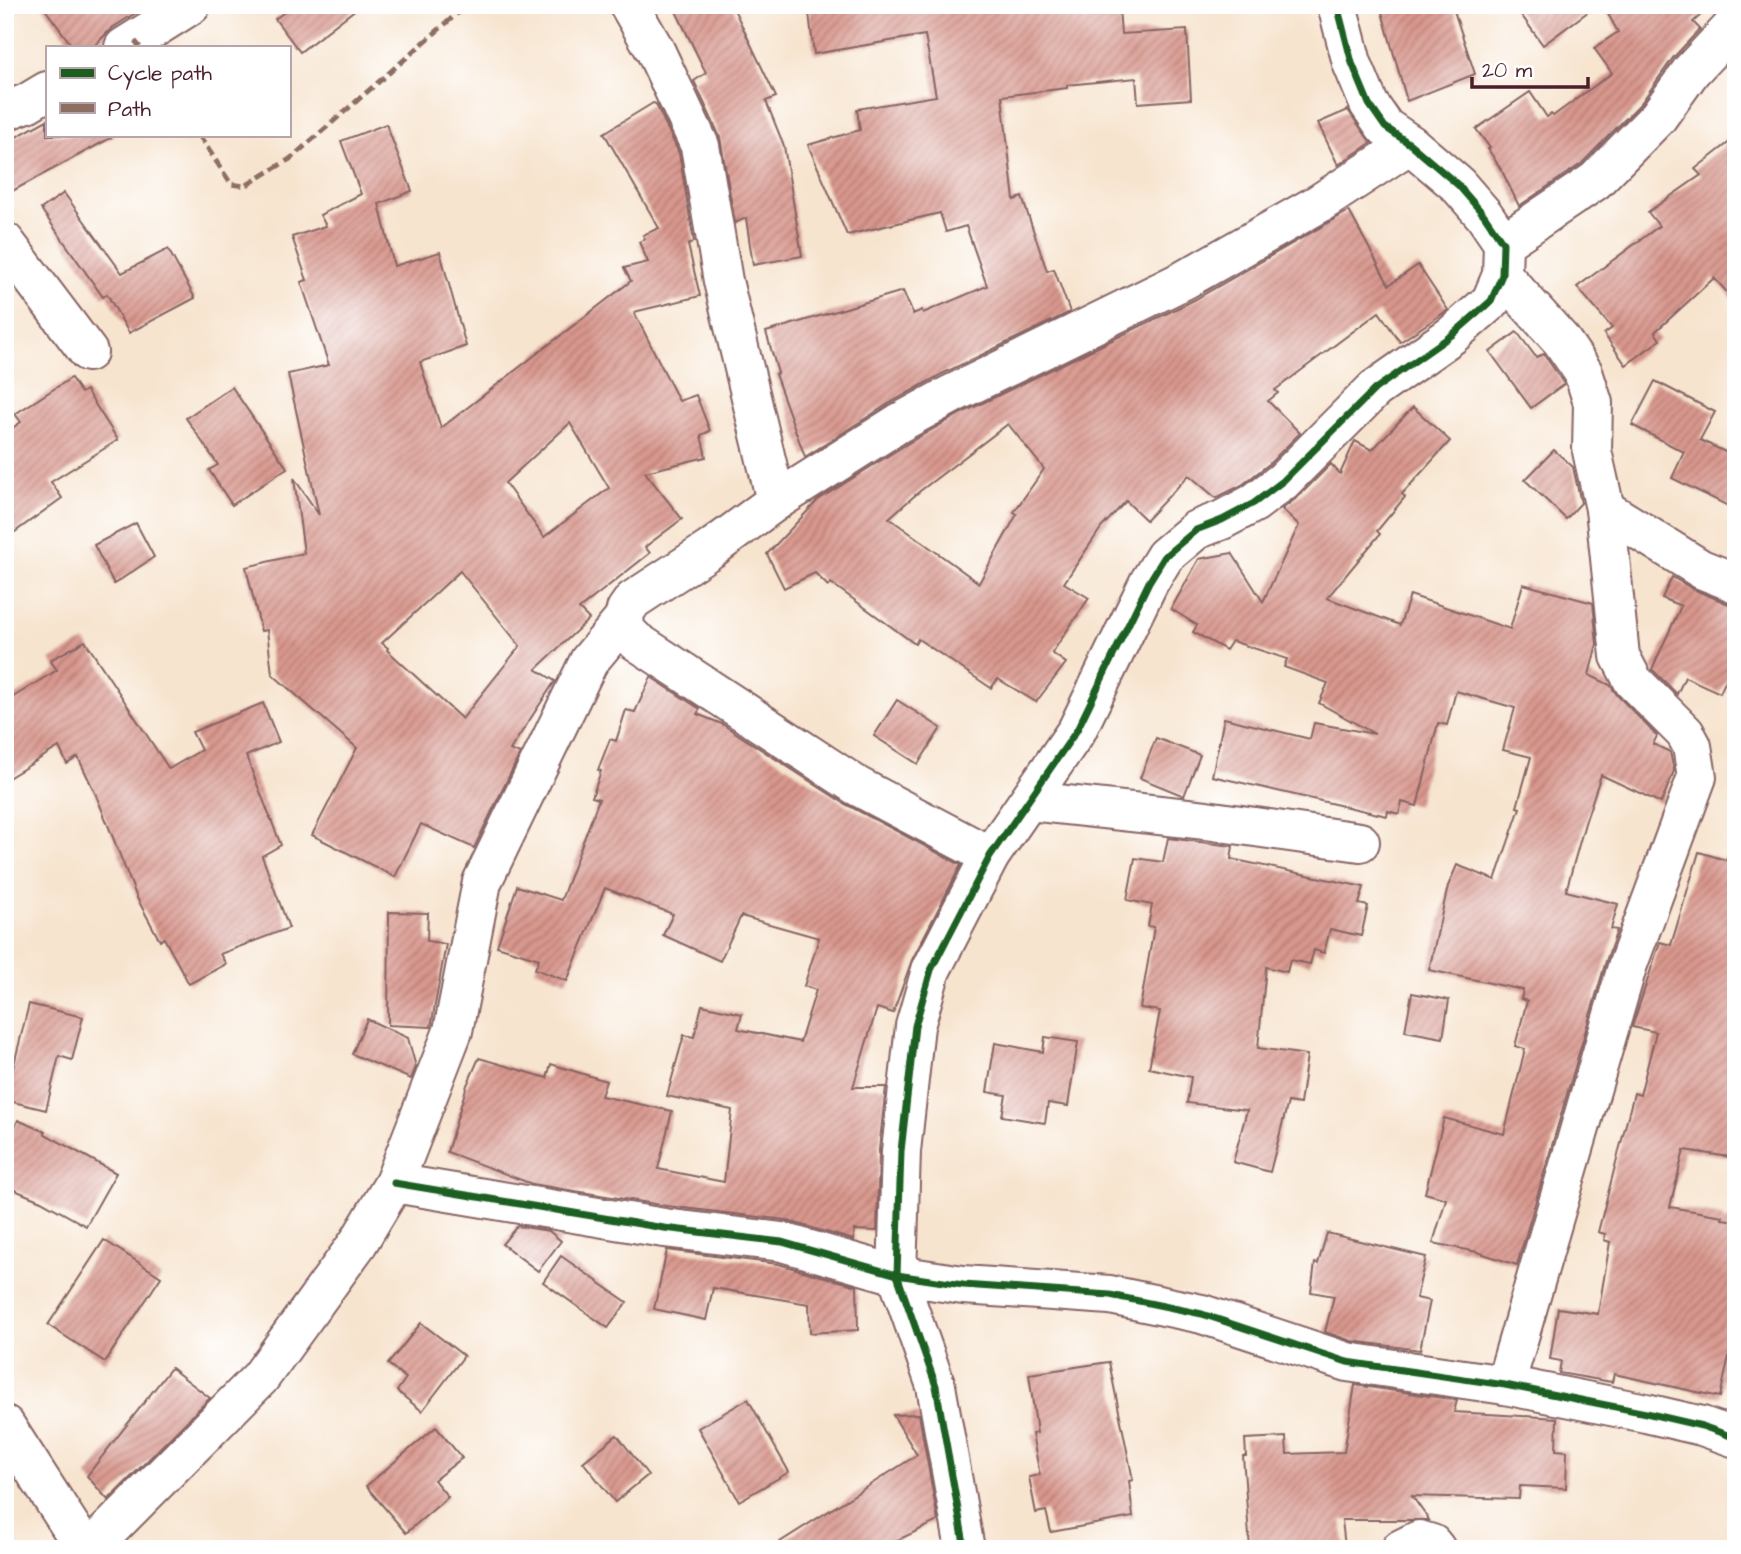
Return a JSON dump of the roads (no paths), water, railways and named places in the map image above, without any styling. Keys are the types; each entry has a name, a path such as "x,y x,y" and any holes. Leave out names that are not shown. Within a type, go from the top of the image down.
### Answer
{"street":[{"path":"126,46 191,5"},
{"path":"629,5 700,146 723,281 776,501"},
{"path":"1337,5 1352,63 1369,104 1385,127 1410,144 1458,185 1484,215 1503,259 1583,372 1593,402 1592,451 1605,509 1620,656 1633,681 1685,733 1692,746 1697,778 1627,967 1505,1385"},
{"path":"965,1549 936,1386 897,1275 901,1151 915,1026 932,970 990,856 1077,730 1149,582 1165,556 1196,530 1254,503 1283,481 1375,389 1452,335 1491,301 1503,259 1595,181 1658,117 1691,71 1736,23"},
{"path":"5,111 46,93"},
{"path":"990,856 857,786 636,641 626,631 626,610 633,600 711,549 776,501 899,423 952,394 1184,280 1320,203 1410,144"},
{"path":"5,242 88,352"},
{"path":"1605,509 1702,569 1736,583"},
{"path":"5,1425 88,1549 260,1378 358,1243 394,1183 453,1031 482,882 589,661 624,619"},
{"path":"1029,801 1206,820 1360,842"},
{"path":"394,1183 664,1228 782,1242 897,1275 963,1285 1110,1295 1202,1314 1347,1362 1505,1385 1646,1413 1702,1426 1736,1438"},
{"path":"1401,1549 1419,1541 1432,1544 1436,1549"}]}
